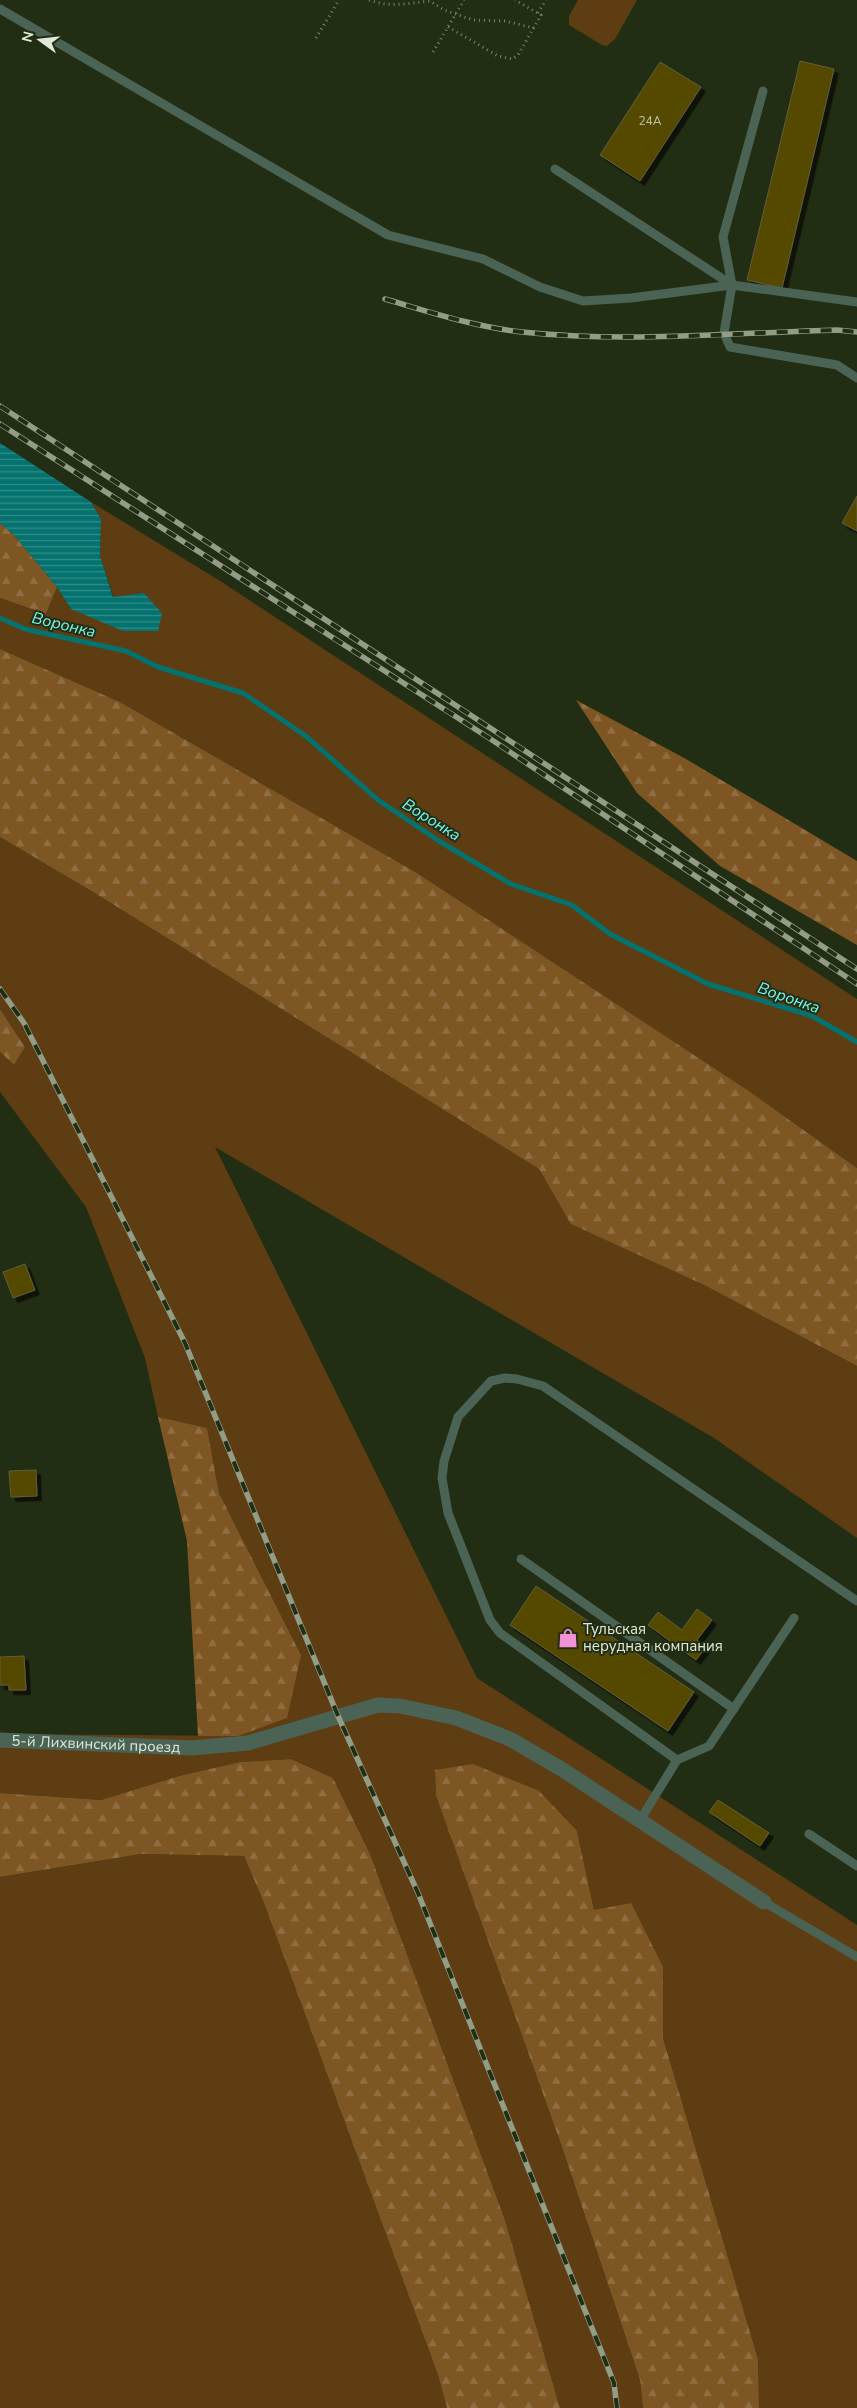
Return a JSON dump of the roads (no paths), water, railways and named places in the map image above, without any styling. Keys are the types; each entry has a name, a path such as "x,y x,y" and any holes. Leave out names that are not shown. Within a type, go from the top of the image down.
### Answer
{"street":[{"name":"5-й Лихвинский проезд","path":"0,1740 192,1748 248,1743 378,1705 400,1706 456,1718 502,1735 563,1770 639,1822 764,1902"}],"lane":[{"path":"0,9 388,235 483,259 540,287 583,301 631,298 732,285 857,302"},
{"path":"763,91 723,237 732,285 724,333 730,347 837,365 857,378"},
{"path":"555,169 732,285"},
{"path":"677,1760 513,1645 500,1634 490,1620 448,1513 442,1478 448,1445 458,1417 491,1381 505,1378 517,1379 543,1386 857,1601"},
{"path":"521,1559 734,1709"},
{"path":"639,1822 677,1760 709,1746 794,1618"},
{"path":"809,1834 857,1866"},
{"path":"764,1902 857,1957"}],"water":[{"path":"0,443 91,502 101,519 100,556 113,597 144,593 162,613 158,631 123,631 71,609 57,587 14,535 0,523"}],"waterway":[{"name":"Воронка","path":"0,618 25,629 126,651 158,667 243,693 307,737 378,800 439,841 511,884 572,905 610,934 708,984 812,1016 857,1042"}],"railway":[{"path":"385,299 487,327 561,335 640,337 837,330 857,332"},
{"path":"0,406 857,969"},
{"path":"0,424 489,738 857,984"},
{"path":"0,989 24,1023 185,1343 338,1716 418,1893 614,2383 617,2408"}],"place":[{"name":"Тульская нерудная компания","path":"568,1638"}]}
